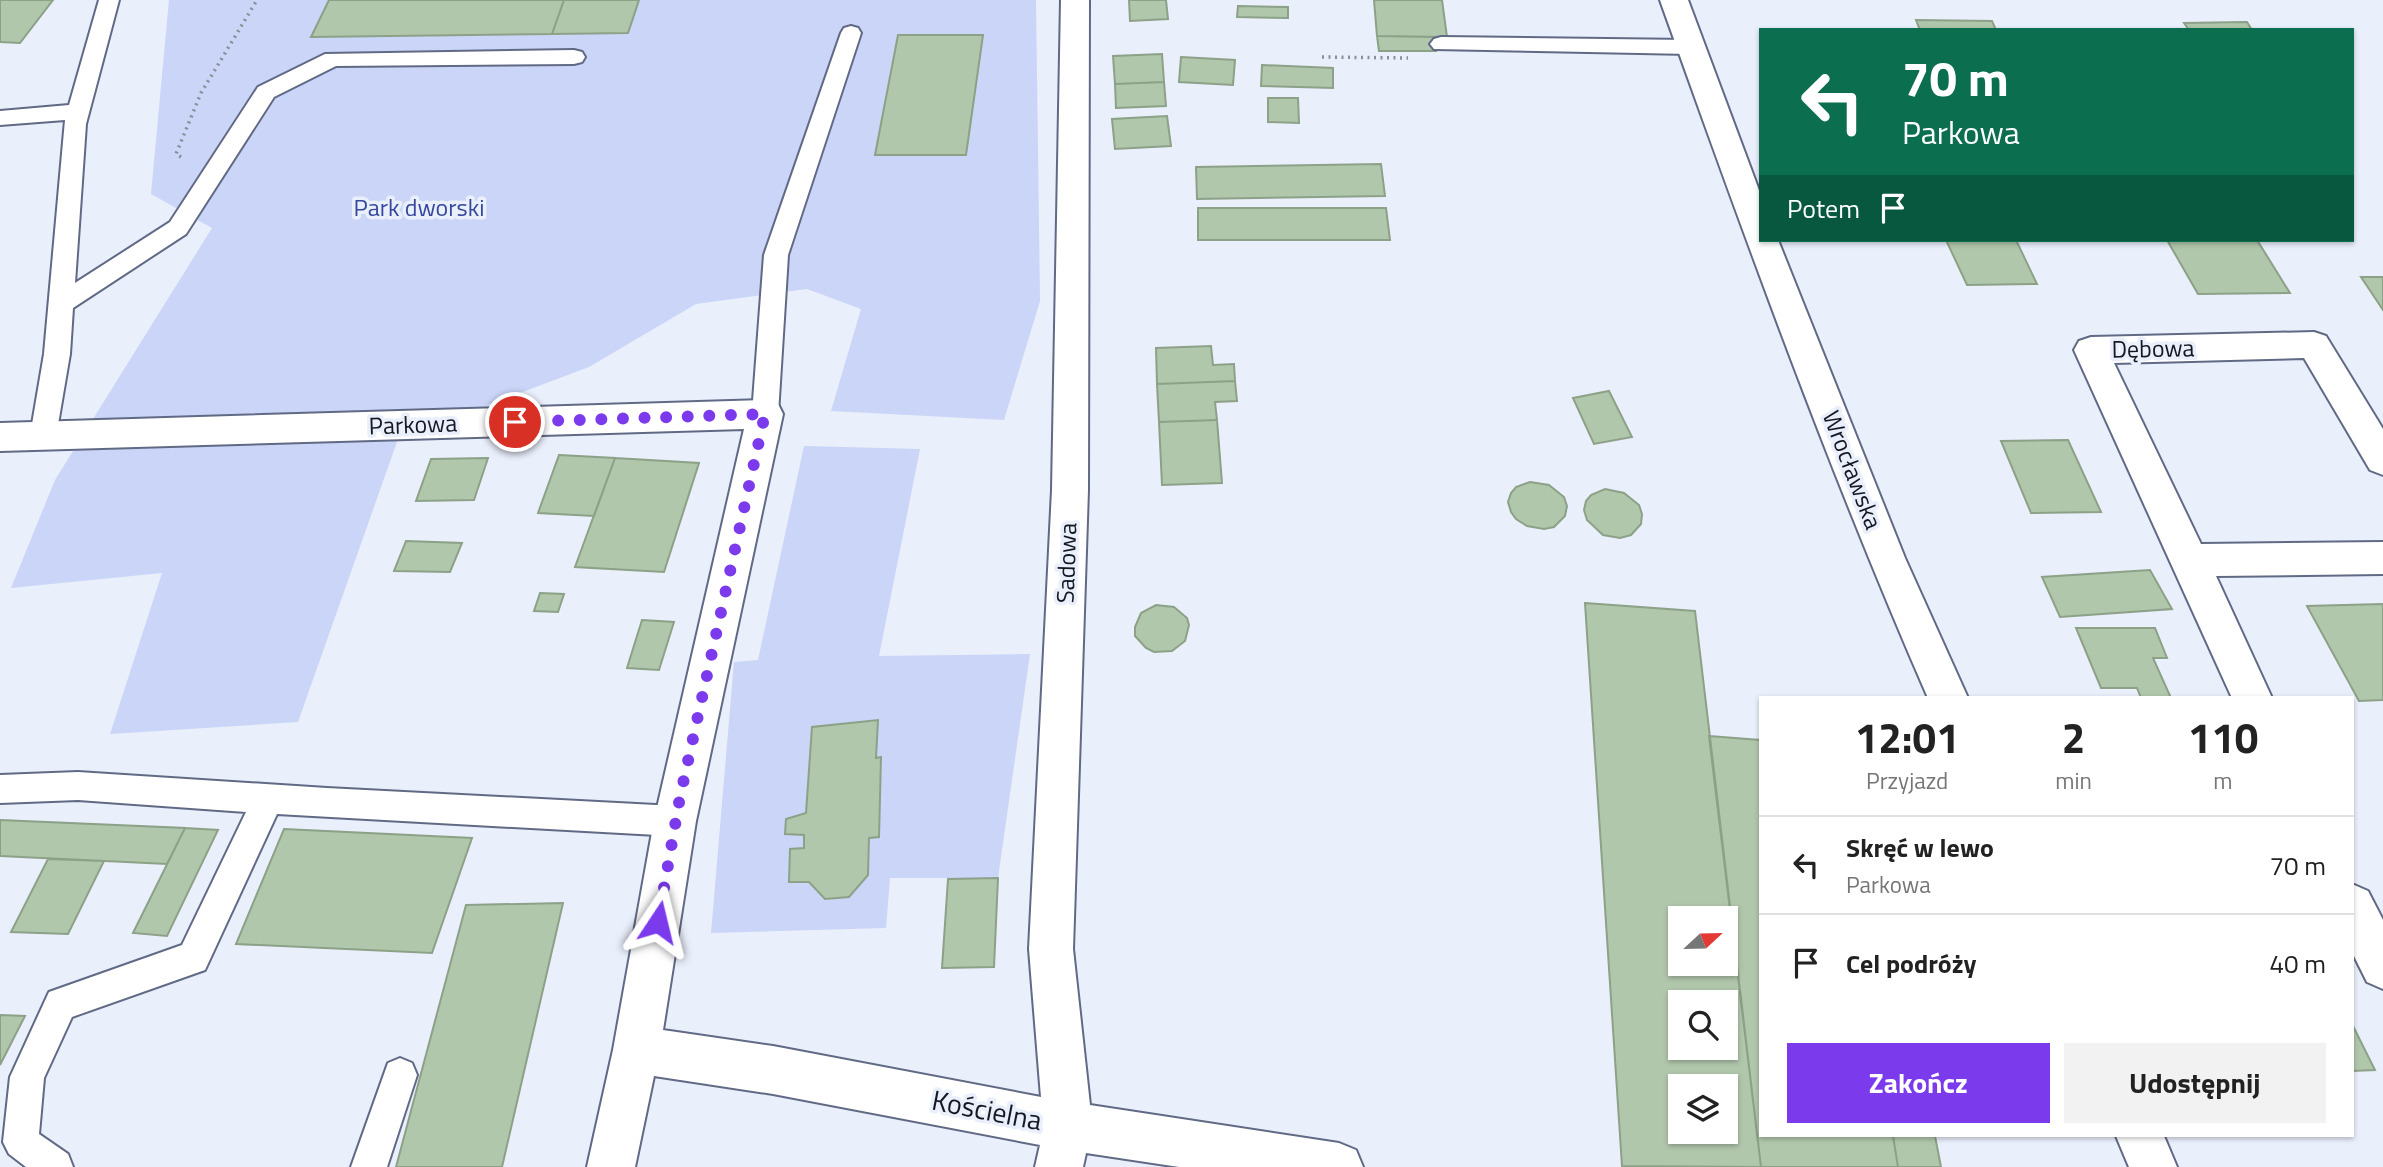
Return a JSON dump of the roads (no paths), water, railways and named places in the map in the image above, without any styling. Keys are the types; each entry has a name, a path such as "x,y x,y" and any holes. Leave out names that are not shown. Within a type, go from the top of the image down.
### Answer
{"street":[{"name":"Sadowa","path":"1064,1146 1051,950 1070,490 1075,0"},
{"name":"Wrocławska","path":"1674,0 1759,232"},
{"name":"Wrocławska","path":"1763,242 1886,558 1947,696"},
{"name":"Dębowa","path":"2251,696 2091,350 2314,345 2383,460"},
{"name":"Parkowa","path":"0,437 765,414"},
{"path":"611,1167 636,1050 675,821 765,414"},
{"path":"2190,560 2383,558"},
{"path":"2354,910 2383,966"},
{"name":"Kościelna","path":"636,1050 773,1070 1064,1146 1339,1167"},
{"path":"2140,1137 2153,1167"}],"lane":[{"path":"43,436 57,354 78,112 109,0"},
{"path":"765,414 776,255 851,33"},
{"path":"1441,44 1690,47"},
{"path":"61,304 178,228 265,92 333,59 574,57"},
{"path":"0,118 78,112"},
{"path":"0,789 78,786 675,821"},
{"path":"55,1167 21,1142 27,1077 61,1004 193,958 268,799"},
{"path":"369,1167 400,1075"}],"park label":[{"name":"Park dworski","path":"419,208"}]}
